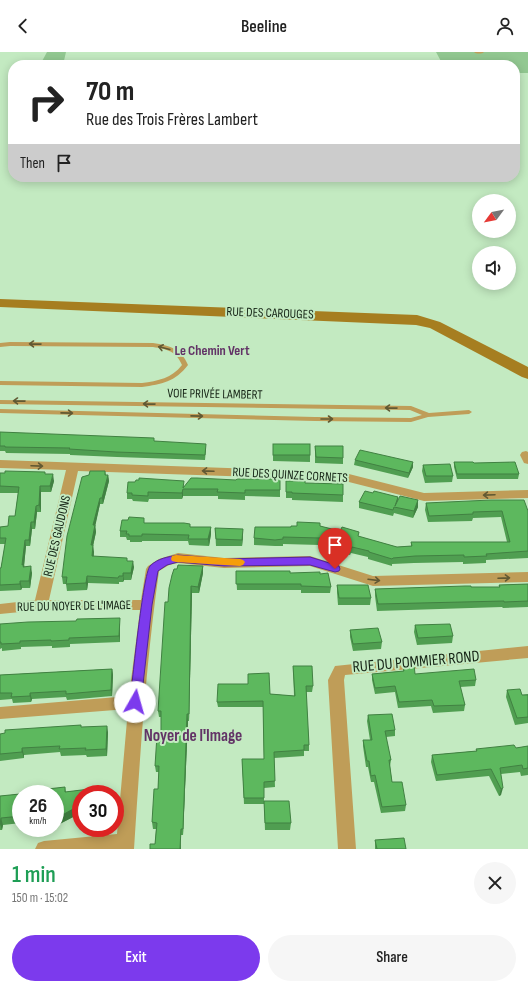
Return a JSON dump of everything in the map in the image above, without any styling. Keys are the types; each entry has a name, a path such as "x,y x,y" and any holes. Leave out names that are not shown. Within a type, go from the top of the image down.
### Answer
{"main road":[{"name":"RUE DES CAROUGES","path":"0,303 417,320 435,325 528,374"}],"street":[{"name":"RUE DES QUINZE CORNETS","path":"0,464 341,476 424,497 528,494"},
{"name":"RUE DES GAUDONS","path":"41,605 73,467"},
{"path":"44,849 125,845 135,702 147,605 154,569 164,562 178,558 224,563 310,561 373,581 528,577"},
{"name":"RUE DU NOYER DE L'IMAGE","path":"0,609 41,605 147,605"},
{"name":"RUE DU POMMIER ROND","path":"347,849 336,680 340,670 528,652"},
{"path":"0,713 135,702"}],"lane":[{"path":"476,52 482,52"},
{"path":"0,345 152,345 176,351 182,358 184,365 179,373 171,380 162,383 142,385 0,383"},
{"name":"VOIE PRIVÉE LAMBERT","path":"0,402 411,408 428,415"},
{"name":"VOIE PRIVÉE LAMBERT","path":"0,411 411,420 428,415 469,412"}],"green space":[{"path":"47,52 66,52 64,60 43,60"},
{"path":"436,52 528,52 528,73 520,73 520,60 440,60"}],"building":[{"path":"0,432 154,438 154,441 206,444 205,455 116,452 69,449 70,448 5,447 0,446"},
{"path":"273,444 310,444 310,455 273,455"},
{"path":"315,446 343,446 343,458 316,457"},
{"path":"360,450 413,462 409,473 355,460"},
{"path":"454,462 515,462 519,474 457,474"},
{"path":"450,464 453,476 426,476 423,465"},
{"path":"5,471 45,472 45,474 53,474 50,486 40,486 39,505 36,506 34,522 31,522 29,540 25,540 22,565 24,565 23,567 31,566 29,581 20,581 20,584 0,585 0,568 6,538 0,538 0,527 8,526 9,516 15,516 19,487 0,486 0,473 5,473"},
{"path":"90,471 105,471 105,475 108,475 93,525 95,525 91,545 93,545 92,556 127,558 127,561 133,561 131,573 123,573 123,576 119,576 118,578 87,576 86,583 66,584 67,577 62,577 67,536 82,477 89,475"},
{"path":"139,478 184,481 183,488 191,478 236,480 280,479 280,490 245,490 245,493 217,492 218,489 183,489 182,493 148,492 148,496 132,495 132,493 127,493 128,482 135,482 136,480 139,480"},
{"path":"286,481 343,484 343,495 286,492"},
{"path":"365,491 373,493 374,491 398,497 395,506 400,496 418,500 414,511 394,507 393,510 359,502"},
{"path":"524,500 528,511 528,551 486,554 487,556 415,556 392,559 369,551 352,547 351,549 320,538 283,537 283,539 275,540 254,538 255,527 291,527 297,526 297,522 320,523 320,526 340,531 342,527 359,532 358,536 397,547 412,546 411,542 510,542 502,511 429,516 426,503"},
{"path":"129,517 144,518 144,523 184,523 190,524 190,527 211,527 208,539 188,539 189,535 142,534 142,536 129,536 129,534 126,534 127,531 120,531 122,520 128,520"},
{"path":"215,528 243,529 242,540 216,539"},
{"path":"178,565 203,566 198,587 191,586 189,714 187,714 183,829 181,829 180,849 150,849 150,844 155,844 157,823 152,822 154,789 158,789 159,766 155,766 157,735 161,735 161,711 158,711 165,602 168,602 172,575 174,569 177,569"},
{"path":"236,571 328,573 331,587 301,586 301,584 236,584"},
{"path":"528,584 528,601 504,602 378,604 375,589 465,586 500,587 499,585"},
{"path":"337,585 368,585 371,598 339,598"},
{"path":"120,618 119,636 69,638 69,640 51,641 20,641 20,643 1,644 0,642 0,624"},
{"path":"450,624 453,636 418,638 415,625"},
{"path":"378,628 382,642 353,644 350,630"},
{"path":"414,664 415,674 474,669 476,680 459,681 465,705 434,706 432,700 399,702 395,686 375,688 372,674 404,671 403,665"},
{"path":"293,666 312,666 313,686 306,686 309,745 304,745 304,750 274,752 275,781 264,782 264,798 244,798 242,759 264,759 263,701 217,702 218,684 248,684 248,674 269,673 270,694 295,696"},
{"path":"112,669 111,690 66,694 66,691 30,693 30,696 11,697 12,693 0,693 0,675"},
{"path":"520,689 522,695 528,695 528,717 517,718 507,690"},
{"path":"392,714 395,730 385,731 391,760 389,760 392,782 402,782 406,805 382,807 375,775 371,776 369,761 367,761 363,740 372,740 368,715"},
{"path":"81,725 81,727 107,726 106,749 59,749 60,746 22,748 22,752 0,754 0,734 5,733 5,730"},
{"path":"514,745 516,748 528,746 528,768 523,769 522,765 500,768 503,788 501,789 491,769 437,775 432,755 477,751 476,749"},
{"path":"64,787 65,792 72,791 72,810 64,814"},
{"path":"12,795 12,817 1,818 0,824 0,796"},
{"path":"264,801 289,801 291,823 265,823"},
{"path":"404,838 406,849 377,849 375,840"}],"slow traffic":[{"path":"176,559 224,563 240,562"}],"district":[{"name":"Le Chemin Vert","path":"212,350"},
{"name":"Noyer de l'Image","path":"193,736"}],"route":[{"path":"135,702 147,605 154,569 164,562 178,558 224,563 310,561 335,569"}]}
